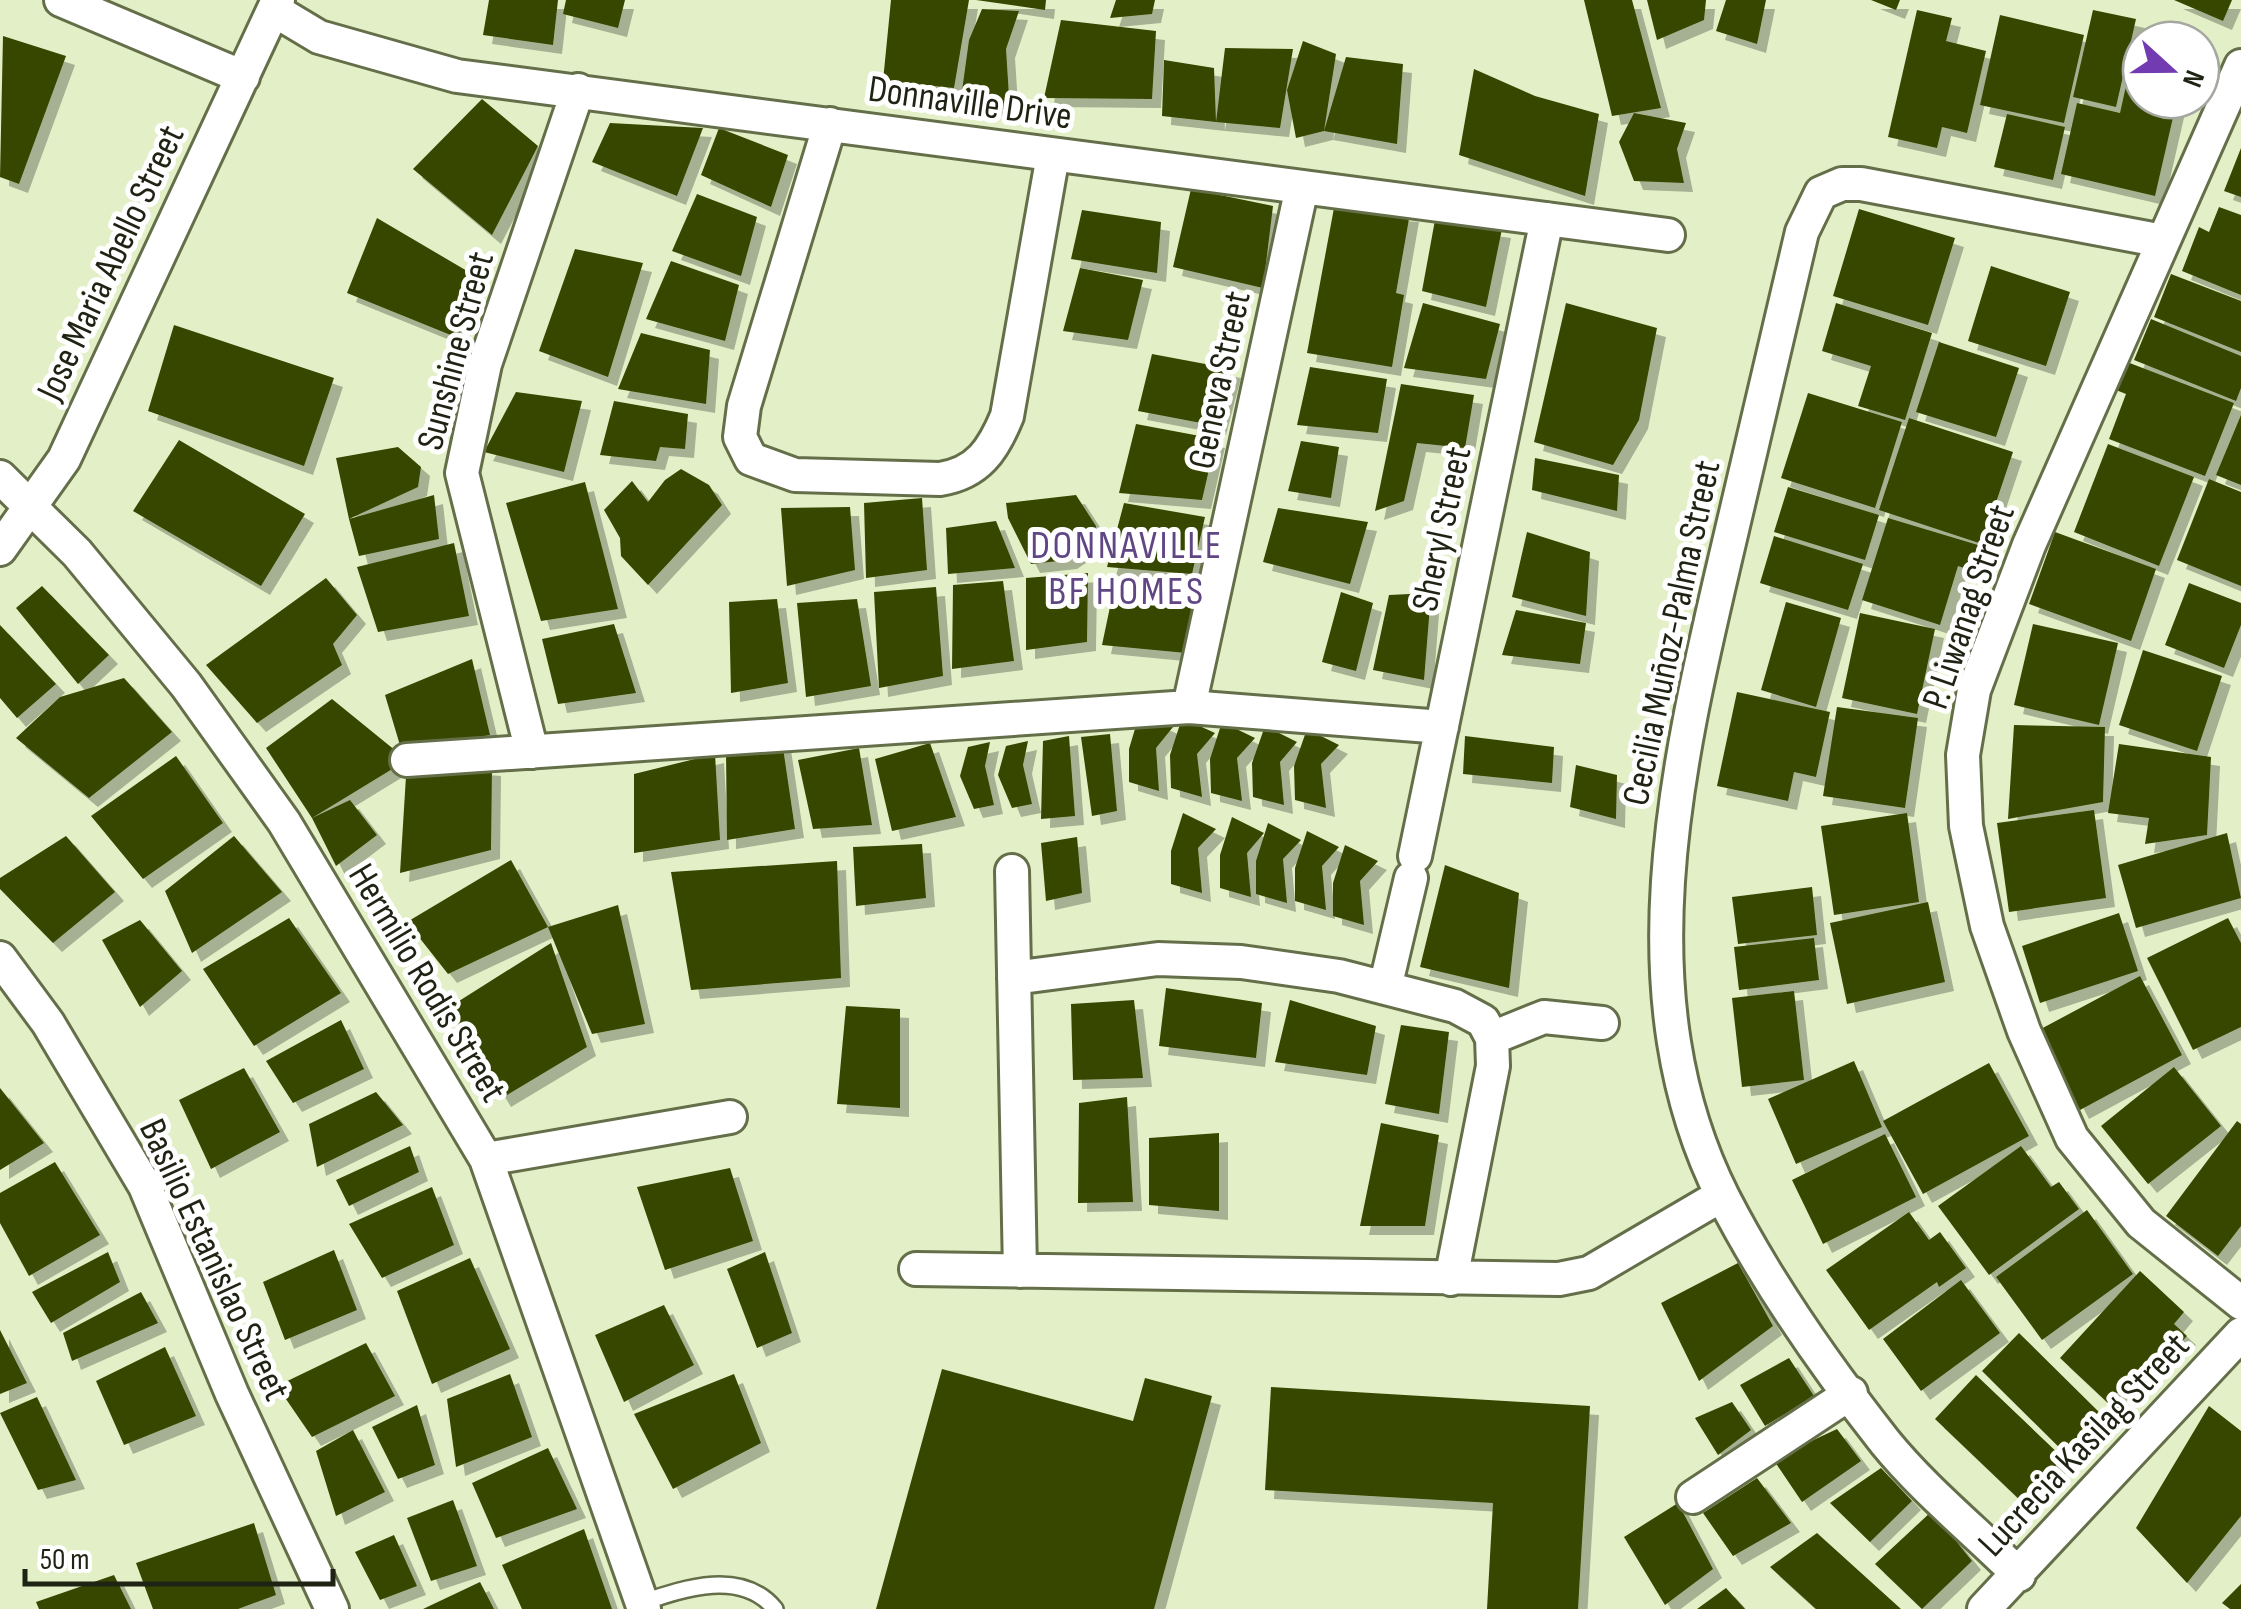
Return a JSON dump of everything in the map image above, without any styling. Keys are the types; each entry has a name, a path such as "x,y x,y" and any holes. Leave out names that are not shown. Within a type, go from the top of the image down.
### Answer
{"street":[{"path":"61,0 243,76"},
{"name":"Jose Maria Abello Street","path":"0,549 33,508 64,458 276,5"},
{"name":"Donnaville Drive","path":"276,5 318,37 457,76 1668,234"},
{"name":"P. Liwanag Street","path":"2241,66 2029,544 1974,690 1963,754 1966,826 1988,926 2024,1031 2072,1138 2141,1223 2241,1303"},
{"name":"Sunshine Street","path":"532,752 462,473 485,364 578,90"},
{"path":"830,124 744,406 740,437 750,459 795,475 940,478 960,476 979,464 997,441 1007,416 1053,155"},
{"name":"Cecilia Muñoz-Palma Street","path":"2019,1575 1887,1444 1780,1294 1722,1195 1679,1064 1667,952 1668,852 1686,724 1810,212 1822,193 1842,184 1861,184 2163,240"},
{"name":"Geneva Street","path":"1190,707 1302,188"},
{"name":"Sheryl Street","path":"1384,988 1413,867 1547,219"},
{"name":"Hermilio Rodis Street","path":"0,478 78,554 175,670 273,807 486,1159 644,1606"},
{"path":"407,760 1190,707 1442,728"},
{"path":"1012,871 1020,1271"},
{"name":"Basilio Estanislao Street","path":"0,958 48,1022 145,1186 232,1394 332,1609"},
{"path":"1014,978 1158,959 1241,962 1339,976 1455,1006 1484,1021 1492,1038 1493,1066 1451,1279"},
{"path":"1492,1038 1544,1018 1602,1022"},
{"path":"486,1159 730,1117"},
{"path":"916,1268 1559,1279 1589,1273 1722,1195"},
{"name":"Lucrecia Kasilag Street","path":"1984,1609 2241,1334"},
{"path":"1693,1497 1851,1393"}],"lane":[{"path":"644,1606 686,1588 718,1584 746,1589 775,1609"}],"building":[{"path":"489,0 558,0 553,45 483,35"},
{"path":"566,0 625,0 618,28 563,14"},
{"path":"891,0 969,0 954,88 883,81"},
{"path":"976,0 1046,0 1045,10"},
{"path":"1116,0 1155,0 1152,14 1110,18"},
{"path":"1584,0 1632,0 1661,108 1612,116"},
{"path":"1647,0 1706,0 1704,20 1657,40"},
{"path":"1726,0 1766,0 1757,44 1716,31"},
{"path":"1871,0 1900,0 1896,10"},
{"path":"2174,0 2232,0 2221,20"},
{"path":"982,9 1019,11 1006,49 1010,112 961,98 969,40"},
{"path":"1917,10 1952,18 1946,41 1986,51 1967,133 1942,127 1937,148 1888,137"},
{"path":"2093,10 2136,19 2121,20 2121,85 2116,107 2073,97"},
{"path":"2000,15 2084,35 2064,123 1980,105"},
{"path":"1061,20 1156,31 1152,99 1044,98"},
{"path":"3,36 66,56 19,184 0,177"},
{"path":"1303,41 1336,54 1324,131 1296,138 1287,90"},
{"path":"1225,48 1293,49 1280,128 1216,122"},
{"path":"1346,57 1403,64 1397,144 1324,131"},
{"path":"1164,60 1214,68 1216,122 1162,116"},
{"path":"1474,69 1535,96 1599,114 1585,196 1459,155"},
{"path":"482,99 538,146 492,235 413,169"},
{"path":"2077,103 2120,113 2121,108 2121,120 2172,120 2155,196 2061,174"},
{"path":"1634,113 1686,123 1677,149 1684,183 1634,181 1619,142"},
{"path":"2007,114 2065,127 2053,180 1994,167"},
{"path":"610,123 703,128 677,196 592,162"},
{"path":"719,128 788,155 771,207 701,175"},
{"path":"2241,148 2241,197 2224,191"},
{"path":"1191,189 1273,206 1263,288 1173,267"},
{"path":"697,194 757,217 741,276 672,251"},
{"path":"2219,207 2241,215 2241,295 2182,271 2199,227 2209,232"},
{"path":"1334,208 1410,213 1396,293 1404,295 1392,367 1307,353"},
{"path":"1859,209 1955,238 1928,325 1833,296"},
{"path":"1082,210 1161,222 1157,273 1071,259"},
{"path":"377,218 479,278 458,338 347,293"},
{"path":"1435,220 1502,229 1486,307 1422,291"},
{"path":"575,249 643,263 608,377 539,351"},
{"path":"671,261 739,285 725,341 646,319"},
{"path":"1991,266 2070,292 2046,366 1968,341"},
{"path":"1080,268 1143,280 1128,340 1063,331"},
{"path":"2171,274 2241,301 2241,352 2154,317"},
{"path":"1423,303 1500,324 1486,379 1404,368"},
{"path":"1566,303 1657,328 1639,420 1613,465 1534,442"},
{"path":"1836,303 1932,333 1905,420 1858,406 1871,366 1822,351"},
{"path":"2151,319 2241,356 2241,388 2236,401 2134,360"},
{"path":"174,325 334,378 304,466 148,411"},
{"path":"641,333 710,350 706,404 618,389"},
{"path":"1939,342 2019,368 1996,437 1916,412"},
{"path":"1152,354 1232,369 1217,426 1138,411"},
{"path":"2127,362 2234,403 2205,476 2109,439 2126,394 2116,390"},
{"path":"1310,367 1387,379 1378,433 1297,425"},
{"path":"1401,384 1474,395 1465,448 1417,443 1404,501 1375,511"},
{"path":"516,392 582,401 564,472 484,452"},
{"path":"1808,393 1902,422 1875,508 1781,478"},
{"path":"614,401 688,414 685,449 660,447 656,461 600,455"},
{"path":"2241,415 2241,485 2216,475"},
{"path":"1909,418 2013,452 1982,544 1879,510"},
{"path":"1136,424 1216,439 1202,500 1119,493"},
{"path":"179,440 305,514 261,586 133,511"},
{"path":"1301,441 1339,447 1331,498 1288,491"},
{"path":"2108,444 2194,477 2159,566 2074,532"},
{"path":"398,447 421,467 418,487 349,519 336,458"},
{"path":"1535,458 1619,475 1617,511 1532,490"},
{"path":"681,469 709,485 722,505 648,585 621,556 620,538 604,510 632,481 648,502 665,480"},
{"path":"2209,479 2241,492 2241,586 2177,560"},
{"path":"585,482 618,609 541,621 506,503"},
{"path":"1788,487 1879,515 1865,560 1774,532"},
{"path":"434,495 439,539 359,556 349,519"},
{"path":"1076,495 1096,526 1093,543 1068,560 1031,564 1008,518 1006,503"},
{"path":"922,498 927,570 866,578 864,503"},
{"path":"1124,503 1205,517 1192,574 1107,567"},
{"path":"850,507 855,570 787,586 781,508"},
{"path":"1278,508 1368,522 1350,584 1263,562"},
{"path":"1888,518 1978,545 1970,570 1958,566 1940,625 1862,600"},
{"path":"996,521 1015,568 948,574 946,528"},
{"path":"1527,532 1590,552 1586,616 1512,597"},
{"path":"2055,532 2156,569 2131,641 2029,604"},
{"path":"1774,536 1863,564 1848,610 1760,583"},
{"path":"454,543 469,616 378,632 357,567"},
{"path":"1088,573 1087,642 1026,650 1026,578"},
{"path":"326,578 357,615 333,644 342,665 257,723 206,665"},
{"path":"1003,581 1014,661 952,669 953,585"},
{"path":"1115,583 1196,590 1186,653 1102,645"},
{"path":"2189,583 2241,603 2241,625 2224,668 2165,645"},
{"path":"42,586 109,655 78,684 16,608"},
{"path":"936,587 943,676 879,688 874,592"},
{"path":"1341,592 1373,603 1356,671 1322,662"},
{"path":"1431,593 1424,680 1373,670 1389,595"},
{"path":"777,599 788,683 731,693 729,602"},
{"path":"857,599 871,686 806,697 797,603"},
{"path":"1786,602 1841,618 1816,707 1761,690"},
{"path":"1516,610 1586,623 1580,664 1502,655"},
{"path":"1860,613 1935,629 1917,714 1842,698"},
{"path":"614,624 636,693 558,704 542,639"},
{"path":"2033,624 2118,643 2099,725 2014,705"},
{"path":"0,625 56,684 17,718 0,698"},
{"path":"2143,650 2222,676 2197,751 2119,725"},
{"path":"472,659 490,735 402,752 385,695"},
{"path":"124,678 172,732 89,798 16,738 60,697"},
{"path":"1737,692 1830,712 1816,777 1794,772 1788,801 1717,786"},
{"path":"332,699 407,760 312,818 266,748"},
{"path":"1837,707 1918,718 1905,808 1823,796"},
{"path":"1140,712 1173,727 1156,748 1159,791 1129,782 1129,749"},
{"path":"1182,718 1215,733 1197,754 1202,797 1171,788 1170,755"},
{"path":"1222,722 1255,738 1237,758 1242,801 1211,793 1210,759"},
{"path":"2014,725 2105,727 2103,802 2008,819"},
{"path":"1265,726 1297,742 1280,762 1284,805 1253,797 1252,763"},
{"path":"1307,729 1339,745 1321,764 1326,808 1295,800 1294,766"},
{"path":"1110,734 1117,811 1092,816 1081,737"},
{"path":"1069,736 1075,816 1041,819 1043,741"},
{"path":"1465,736 1554,747 1552,783 1463,774"},
{"path":"782,741 795,829 727,840 726,751"},
{"path":"1028,741 1023,765 1032,804 1012,808 998,775 1006,746"},
{"path":"990,742 985,766 994,805 974,809 960,776 968,747"},
{"path":"930,743 956,817 892,831 875,759"},
{"path":"2119,744 2211,757 2207,835 2145,844 2149,818 2108,813"},
{"path":"859,748 872,825 813,829 798,760"},
{"path":"715,754 720,840 634,853 634,774"},
{"path":"176,756 223,823 143,879 91,816"},
{"path":"407,760 492,767 491,850 400,873"},
{"path":"1576,765 1617,775 1616,819 1570,807"},
{"path":"350,800 377,835 336,866 312,818"},
{"path":"2094,810 2106,898 2009,912 1997,823"},
{"path":"1183,813 1216,829 1198,848 1202,893 1171,884 1171,851"},
{"path":"1907,813 1919,902 1834,915 1821,826"},
{"path":"1232,817 1264,833 1247,853 1251,897 1220,888 1220,855"},
{"path":"1268,823 1301,840 1283,859 1287,903 1256,894 1256,861"},
{"path":"1307,831 1339,847 1322,866 1326,910 1295,901 1295,868"},
{"path":"2227,833 2241,898 2136,928 2118,865"},
{"path":"66,836 115,892 53,943 0,889 0,878"},
{"path":"234,836 282,892 192,953 165,891"},
{"path":"1077,837 1082,893 1046,901 1041,843"},
{"path":"922,844 926,898 856,906 853,847"},
{"path":"1345,845 1378,861 1360,881 1364,925 1333,916 1333,883"},
{"path":"511,860 548,927 448,974 407,922"},
{"path":"837,861 841,978 691,990 671,872"},
{"path":"1445,865 1519,893 1509,988 1420,967"},
{"path":"1812,887 1817,935 1738,944 1732,897"},
{"path":"1928,902 1945,982 1847,1004 1830,923"},
{"path":"618,905 645,1024 592,1034 548,927"},
{"path":"2119,913 2138,971 2040,1003 2022,946"},
{"path":"289,918 341,993 254,1046 203,969"},
{"path":"2228,918 2241,943 2241,1027 2193,1050 2147,958"},
{"path":"140,920 182,971 140,1007 102,940"},
{"path":"1814,938 1819,980 1739,990 1734,947"},
{"path":"551,943 587,1047 502,1098 448,1008"},
{"path":"2140,976 2182,1055 2080,1110 2039,1030"},
{"path":"1166,988 1262,1003 1256,1058 1159,1046"},
{"path":"1794,991 1804,1080 1742,1087 1732,998"},
{"path":"1134,1000 1143,1078 1073,1080 1071,1004"},
{"path":"1290,1000 1376,1026 1367,1075 1275,1062"},
{"path":"846,1006 900,1009 900,1108 837,1104"},
{"path":"341,1020 364,1069 293,1103 266,1061"},
{"path":"1401,1025 1449,1032 1439,1114 1385,1104"},
{"path":"1854,1061 1882,1127 1796,1164 1768,1099"},
{"path":"1989,1063 2029,1136 1923,1194 1883,1121"},
{"path":"2174,1067 2221,1126 2148,1184 2101,1126"},
{"path":"244,1068 280,1132 211,1169 179,1100"},
{"path":"0,1088 44,1143 0,1170"},
{"path":"376,1092 403,1125 317,1167 309,1124"},
{"path":"1127,1097 1133,1202 1078,1203 1079,1103"},
{"path":"2237,1121 2241,1124 2241,1226 2218,1256 2166,1216"},
{"path":"1381,1123 1439,1135 1425,1226 1360,1226"},
{"path":"1219,1133 1219,1211 1149,1205 1149,1138"},
{"path":"1885,1134 1916,1197 1823,1244 1792,1180"},
{"path":"410,1146 419,1172 349,1206 336,1180"},
{"path":"2021,1146 2051,1187 2059,1182 2079,1209 1989,1275 1938,1206"},
{"path":"55,1162 100,1235 29,1276 0,1223 0,1193"},
{"path":"730,1168 753,1241 665,1270 637,1187"},
{"path":"432,1187 454,1245 382,1278 349,1224"},
{"path":"2087,1210 2133,1274 2042,1340 1996,1277"},
{"path":"1909,1212 1929,1240 1940,1232 1966,1268 1939,1287 1937,1282 1869,1330 1826,1270"},
{"path":"334,1250 357,1310 285,1340 263,1282"},
{"path":"108,1252 120,1282 51,1323 32,1292"},
{"path":"765,1252 792,1333 757,1348 727,1269"},
{"path":"470,1258 510,1349 432,1384 397,1291"},
{"path":"1738,1263 1773,1326 1699,1381 1661,1303"},
{"path":"2140,1271 2184,1312 2174,1324 2187,1336 2155,1370 2146,1362 2108,1403 2060,1358"},
{"path":"1961,1280 2000,1333 1921,1391 1883,1339"},
{"path":"141,1292 158,1323 72,1361 63,1333"},
{"path":"664,1305 694,1365 624,1402 595,1335"},
{"path":"0,1330 27,1383 0,1394"},
{"path":"2019,1333 2107,1420 2070,1458 1982,1371"},
{"path":"366,1343 395,1396 312,1437 277,1386"},
{"path":"165,1347 196,1416 124,1445 96,1381"},
{"path":"1789,1358 1814,1396 1765,1426 1740,1385"},
{"path":"942,1369 1133,1421 1145,1378 1212,1396 1154,1609 876,1609"},
{"path":"510,1374 532,1437 456,1467 447,1399"},
{"path":"734,1374 761,1443 673,1489 634,1414"},
{"path":"1976,1375 2063,1458 2022,1502 1935,1419"},
{"path":"1271,1387 1590,1406 1578,1609 1487,1609 1493,1503 1265,1490"},
{"path":"37,1397 76,1480 38,1490 0,1413"},
{"path":"1732,1402 1751,1430 1718,1455 1695,1418"},
{"path":"417,1405 435,1465 398,1479 372,1427"},
{"path":"2209,1406 2241,1431 2241,1516 2187,1583 2136,1528"},
{"path":"1837,1429 1861,1461 1802,1502 1773,1459"},
{"path":"353,1430 385,1492 336,1516 316,1451"},
{"path":"548,1448 577,1509 496,1538 472,1483"},
{"path":"1881,1468 1912,1501 1870,1542 1830,1503"},
{"path":"1757,1478 1791,1523 1733,1556 1703,1513"},
{"path":"453,1500 477,1566 431,1581 407,1518"},
{"path":"1678,1503 1713,1569 1665,1605 1624,1537"},
{"path":"1932,1511 1972,1561 1922,1609 1875,1564"},
{"path":"254,1523 276,1595 238,1609 153,1609 136,1563"},
{"path":"584,1529 612,1609 522,1609 502,1565"},
{"path":"1817,1533 1901,1609 1816,1609 1770,1567"},
{"path":"394,1535 417,1586 380,1600 355,1552"},
{"path":"114,1575 131,1609 39,1609 36,1602"},
{"path":"480,1582 494,1609 423,1609"},
{"path":"2241,1584 2241,1609 2230,1609 2222,1603"},
{"path":"1726,1588 1745,1609 1697,1609"}],"district":[{"name":"DONNAVILLE BF HOMES","path":"1127,569"}]}
